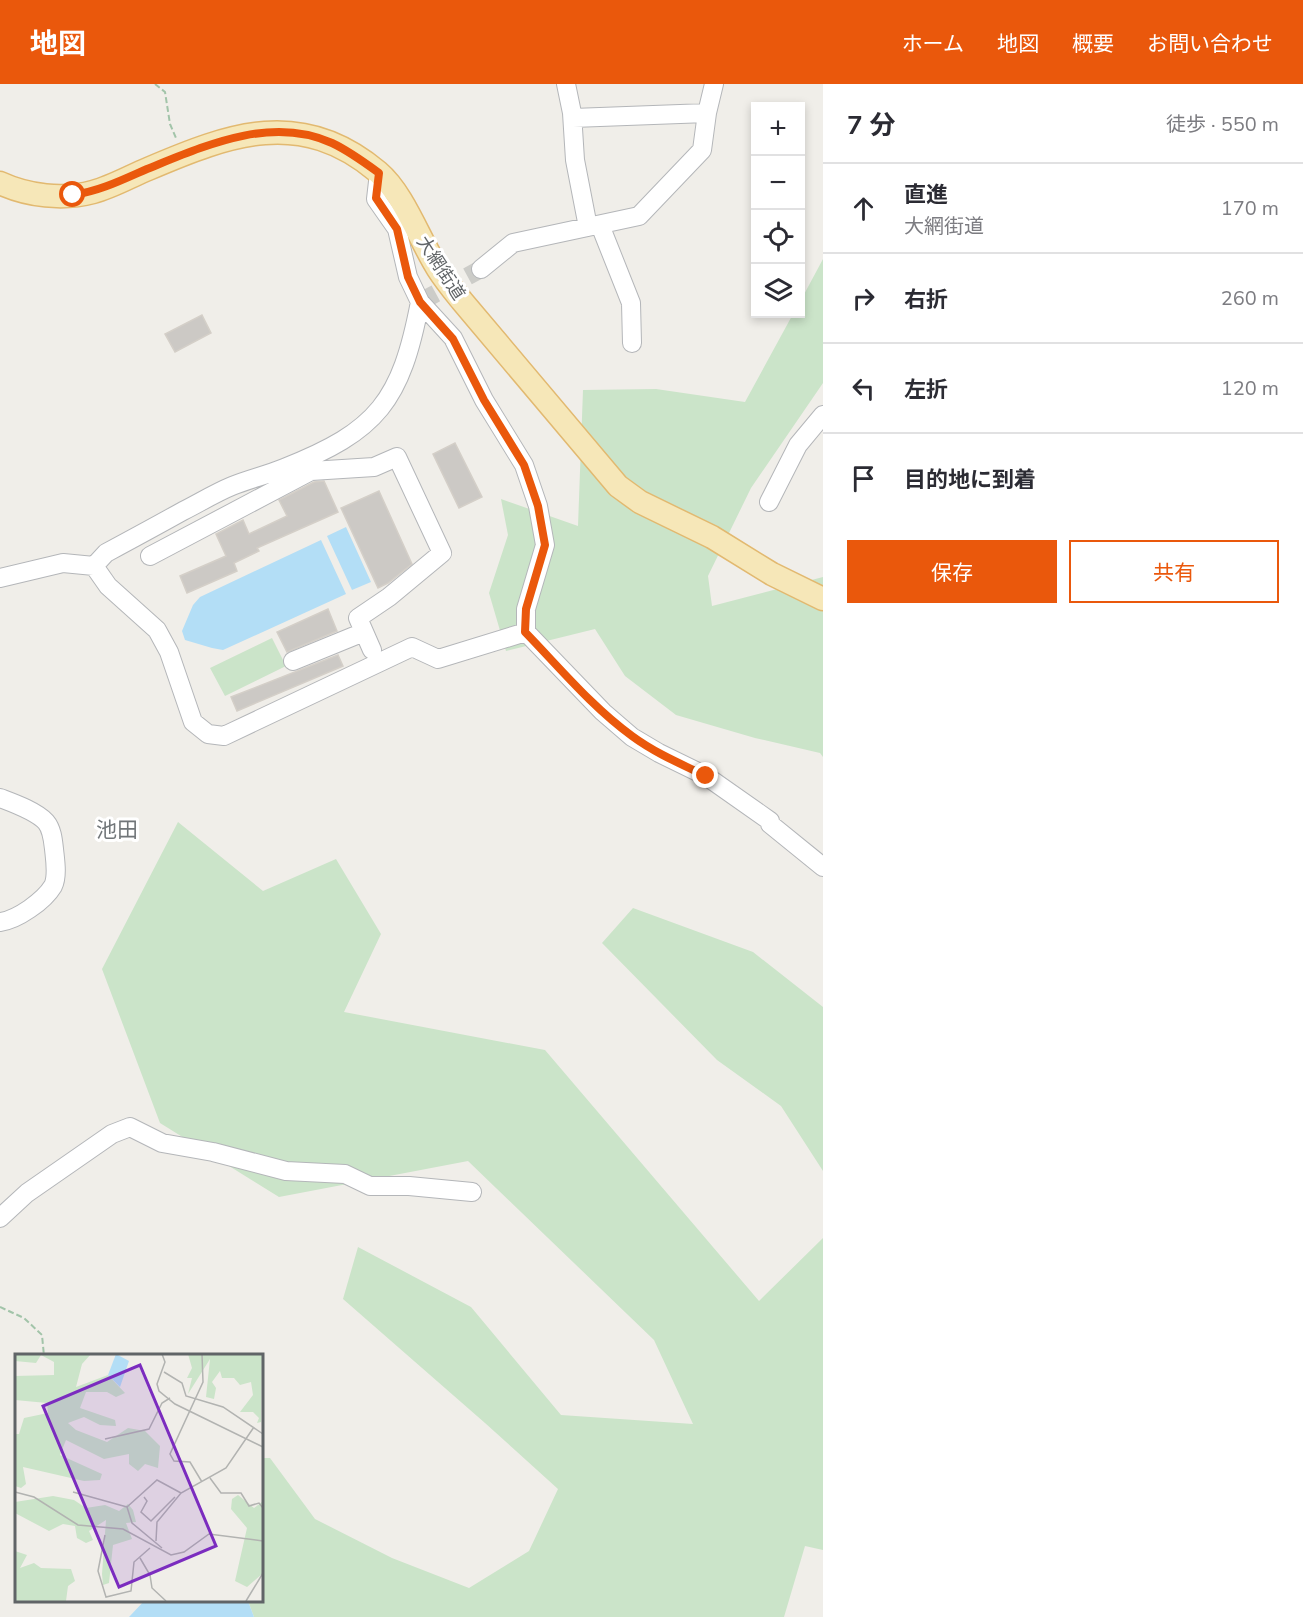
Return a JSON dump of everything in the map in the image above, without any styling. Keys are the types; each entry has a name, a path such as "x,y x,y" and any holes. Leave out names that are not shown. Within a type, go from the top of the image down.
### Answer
{"main road":[{"name":"大網街道","path":"0,183 35,194 94,192 183,154 226,139 275,132 302,134 331,142 379,173 397,193 438,270 462,302 618,486 640,502 712,537 772,574 823,599"}],"street":[{"path":"566,84 573,118 575,160 594,226 631,303 632,342"},
{"path":"481,269 513,243 639,216 702,150 714,84"},
{"path":"573,118 707,113"},
{"path":"379,173 376,198 397,229 408,277 420,302 453,339 484,400 524,465 538,506 545,545 526,609 525,632 603,712 632,736 659,753 706,776 770,821 770,824 823,867"},
{"path":"150,556 354,435 375,415 392,393 406,361 420,302"},
{"path":"769,502 798,445 823,415"},
{"path":"94,566 106,553 222,491 311,471 374,467 397,457 442,553 389,597 358,618 372,650"},
{"path":"0,578 63,562 94,566 108,586 157,630 169,652 193,722 208,734 224,736 412,647 438,659 525,632"},
{"path":"293,661 364,632"},
{"path":"0,798 20,806 46,822 53,838 56,866 54,885 36,905 9,921 0,922"},
{"path":"0,1218 27,1193 112,1134 130,1127 162,1143 213,1152 286,1171 345,1174 370,1186 408,1186 472,1192"}],"path":[{"path":"155,84 165,92 170,124 183,154"},
{"path":"0,1307 24,1318 42,1335 44,1354"}],"green space":[{"path":"823,259 823,383 751,488 708,576 712,606 823,577 823,757 820,753 755,738 676,715 625,676 595,629 506,651 489,593 508,535 501,499 578,526 583,390 656,389 745,402 791,318 805,318 805,293"},
{"path":"272,638 286,666 225,696 210,668"},
{"path":"178,822 263,891 336,859 381,934 344,1012 545,1050 759,1301 823,1238 823,1550 805,1546 784,1617 254,1617 248,1602 262,1602 262,1458 270,1458 315,1519 392,1558 469,1588 529,1551 558,1489 343,1299 358,1247 471,1307 561,1415 693,1424 654,1340 468,1161 279,1197 160,1123 102,969"},
{"path":"633,908 753,952 823,1007 823,1171 781,1106 717,1060 602,943"}],"water":[{"path":"346,527 371,582 352,590 327,536"},
{"path":"321,540 346,594 223,650 185,640 182,631 193,605 200,597"},
{"path":"143,1602 248,1602 254,1617 129,1617"}],"building":[{"path":"202,315 211,333 175,352 165,334"},
{"path":"455,443 482,497 459,508 433,454"},
{"path":"324,481 338,512 257,548 259,551 234,563 237,571 187,593 180,576 226,556 216,534 243,520 249,534 287,516 279,500 314,482"},
{"path":"379,491 412,564 378,588 341,508"},
{"path":"328,609 337,631 287,652 277,632"},
{"path":"338,655 343,666 237,711 231,697"}],"tunnel":[{"path":"420,302 481,269"}],"district":[{"name":"池田","path":"117,830"}],"route":[{"path":"73,195 94,192 183,154 226,139 275,132 302,134 331,142 379,173 376,198 397,229 408,277 420,302 453,339 484,400 524,465 538,506 545,545 526,609 525,632 603,712 632,736 659,753 706,776"}]}
